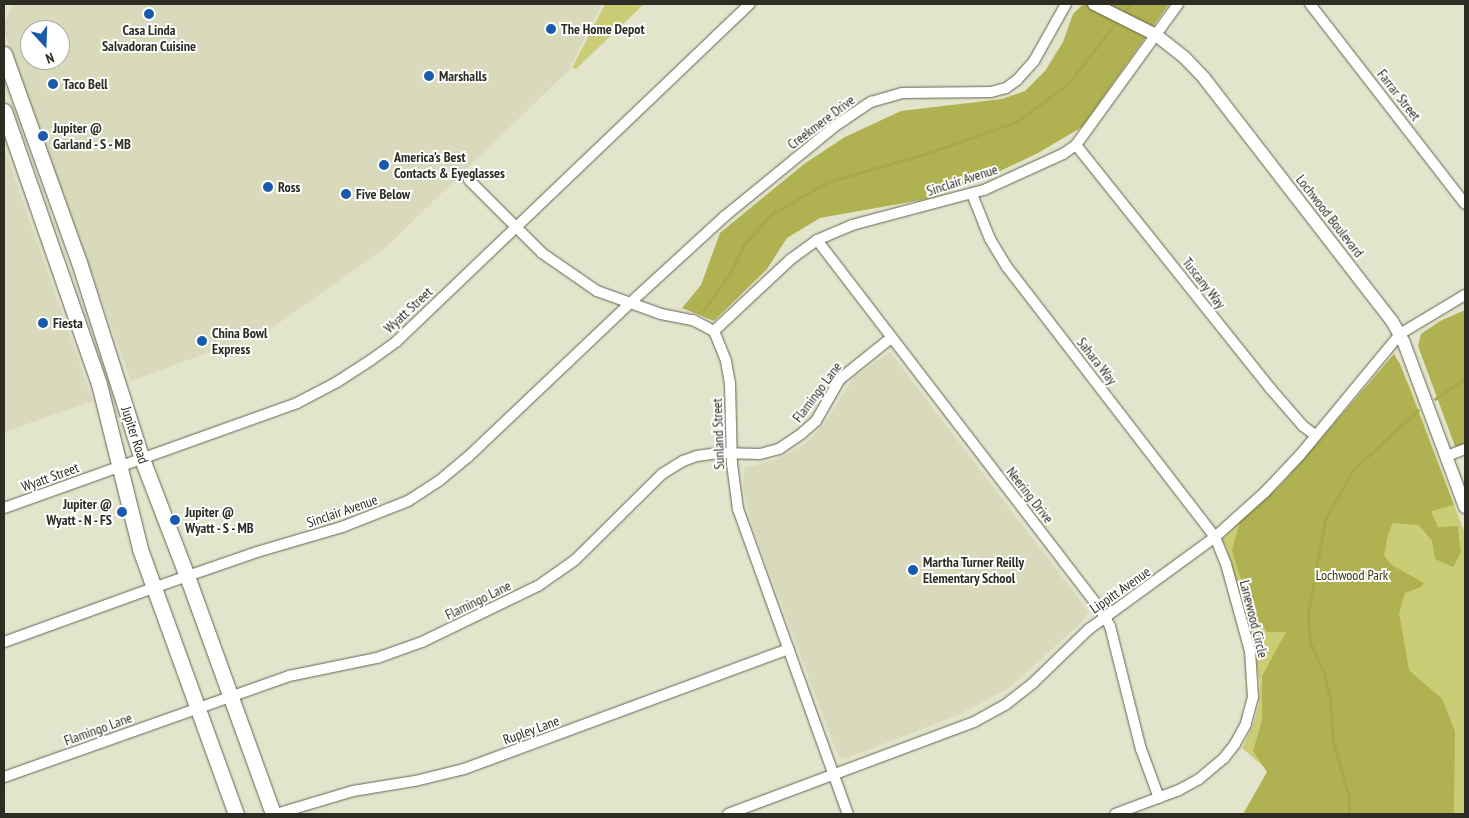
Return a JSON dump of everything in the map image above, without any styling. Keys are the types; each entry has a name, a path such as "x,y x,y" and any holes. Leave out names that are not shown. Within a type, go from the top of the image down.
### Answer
{"main road":[{"name":"Jupiter Road","path":"4,54 104,337 142,459 275,814"},
{"name":"Jupiter Road","path":"4,111 103,399 118,467 153,588 236,814"},
{"path":"29,182 43,166"},
{"path":"87,348 104,337"}],"street":[{"name":"Wyatt Street","path":"4,508 297,403 337,382 397,341 750,4"},
{"name":"Creekmere Drive","path":"628,304 725,216 838,124 871,102 902,93 991,92 1006,88 1017,80 1034,61 1066,4"},
{"name":"Lochwood Boulevard","path":"1094,4 1156,35 1184,57 1204,78 1400,334 1465,506"},
{"name":"Sinclair Avenue","path":"714,331 790,259 817,240 852,225 972,194 1025,172 1076,145 1178,4"},
{"name":"Farrar Street","path":"1310,4 1465,204"},
{"name":"Tuscany Way","path":"1076,145 1270,388 1303,426 1314,435"},
{"path":"469,180 542,253 597,291 628,304 661,314 693,320 714,331"},
{"name":"Sahara Way","path":"972,194 990,240 1007,267 1215,536"},
{"name":"Neering Drive","path":"817,240 1105,617 1110,626 1141,749 1159,798"},
{"name":"Lippitt Avenue","path":"728,814 974,722 1005,705 1026,689 1089,628 1215,536 1265,492 1300,455 1314,435 1400,334 1465,295"},
{"name":"Sinclair Avenue","path":"4,642 187,576 342,527 408,501 439,481 468,458 628,304"},
{"name":"Sunland Street","path":"714,331 726,361 730,384 732,454 737,506 848,814"},
{"name":"Flamingo Lane","path":"4,777 230,696 310,671 377,658 431,638 538,586 575,560 662,474 682,461 697,456 760,454 779,449 801,434 816,421 840,380 891,338"},
{"path":"1447,456 1465,449"},
{"name":"Lanewood Circle","path":"1115,814 1159,798 1199,779 1224,758 1236,744 1246,724 1253,697 1250,651 1226,564 1215,536"},
{"name":"Rupley Lane","path":"275,814 352,791 415,781 464,769 788,649"}],"shaded area":[{"path":"13,4 602,4 569,70 385,248 269,330 131,381 4,31 4,24"},
{"path":"4,147 93,401 4,432"},
{"name":"Martha Turner Reilly Elementary School","path":"890,352 1089,612 1083,621 1009,688 960,714 845,759 838,756 753,528 743,489 744,468 777,459 804,445 825,423 853,378"}],"green space":[{"path":"605,4 644,4 576,69 572,68"},
{"path":"1083,4 1169,4 1082,127 1038,153 983,179 932,198 820,218 787,238 767,269 714,321 682,308 701,285 720,233 804,164 845,137 901,111 1002,99 1025,91 1045,71 1063,42 1073,14"},
{"path":"1465,310 1465,445 1456,449 1418,346 1421,334 1440,321"},
{"name":"Lochwood Park","path":"1394,354 1410,387 1465,534 1465,814 1319,814 1242,748 1253,725 1259,703 1260,684 1253,643 1226,546 1221,541 1240,521 1309,459"},
{"name":"Lochwood Park","path":"1394,354 1400,364 1454,505 1431,511 1438,527 1458,526 1461,552 1453,567 1435,559 1432,541 1419,525 1393,523 1388,534 1384,556 1392,565 1424,583 1421,587 1405,593 1399,613 1409,670 1442,699 1455,731 1454,814 1243,814 1267,772 1253,751 1262,720 1262,676 1286,632 1267,632 1250,608 1232,551 1240,521 1280,486"}],"waterway":[{"path":"1124,12 1130,4"},
{"path":"703,311 729,275 744,244 772,214 828,182 931,152 1016,122 1069,83 1114,25"},
{"path":"1435,399 1465,379"},
{"path":"1349,814 1349,798 1333,741 1330,700 1324,673 1310,643 1308,614 1325,520 1353,470 1418,410"}],"place":[{"name":"Casa Linda Salvadoran Cuisine","path":"149,14"},
{"name":"The Home Depot","path":"551,29"},
{"name":"Marshalls","path":"429,76"},
{"name":"Taco Bell","path":"53,84"},
{"name":"Jupiter @ Garland - S - MB","path":"43,136"},
{"name":"America's Best Contacts & Eyeglasses","path":"384,165"},
{"name":"Ross","path":"268,187"},
{"name":"Five Below","path":"346,194"},
{"name":"Fiesta","path":"43,323"},
{"name":"China Bowl Express","path":"202,341"},
{"name":"Jupiter @ Wyatt - N - FS","path":"122,512"},
{"name":"Jupiter @ Wyatt - S - MB","path":"175,520"},
{"name":"Martha Turner Reilly Elementary School","path":"913,570"}]}
